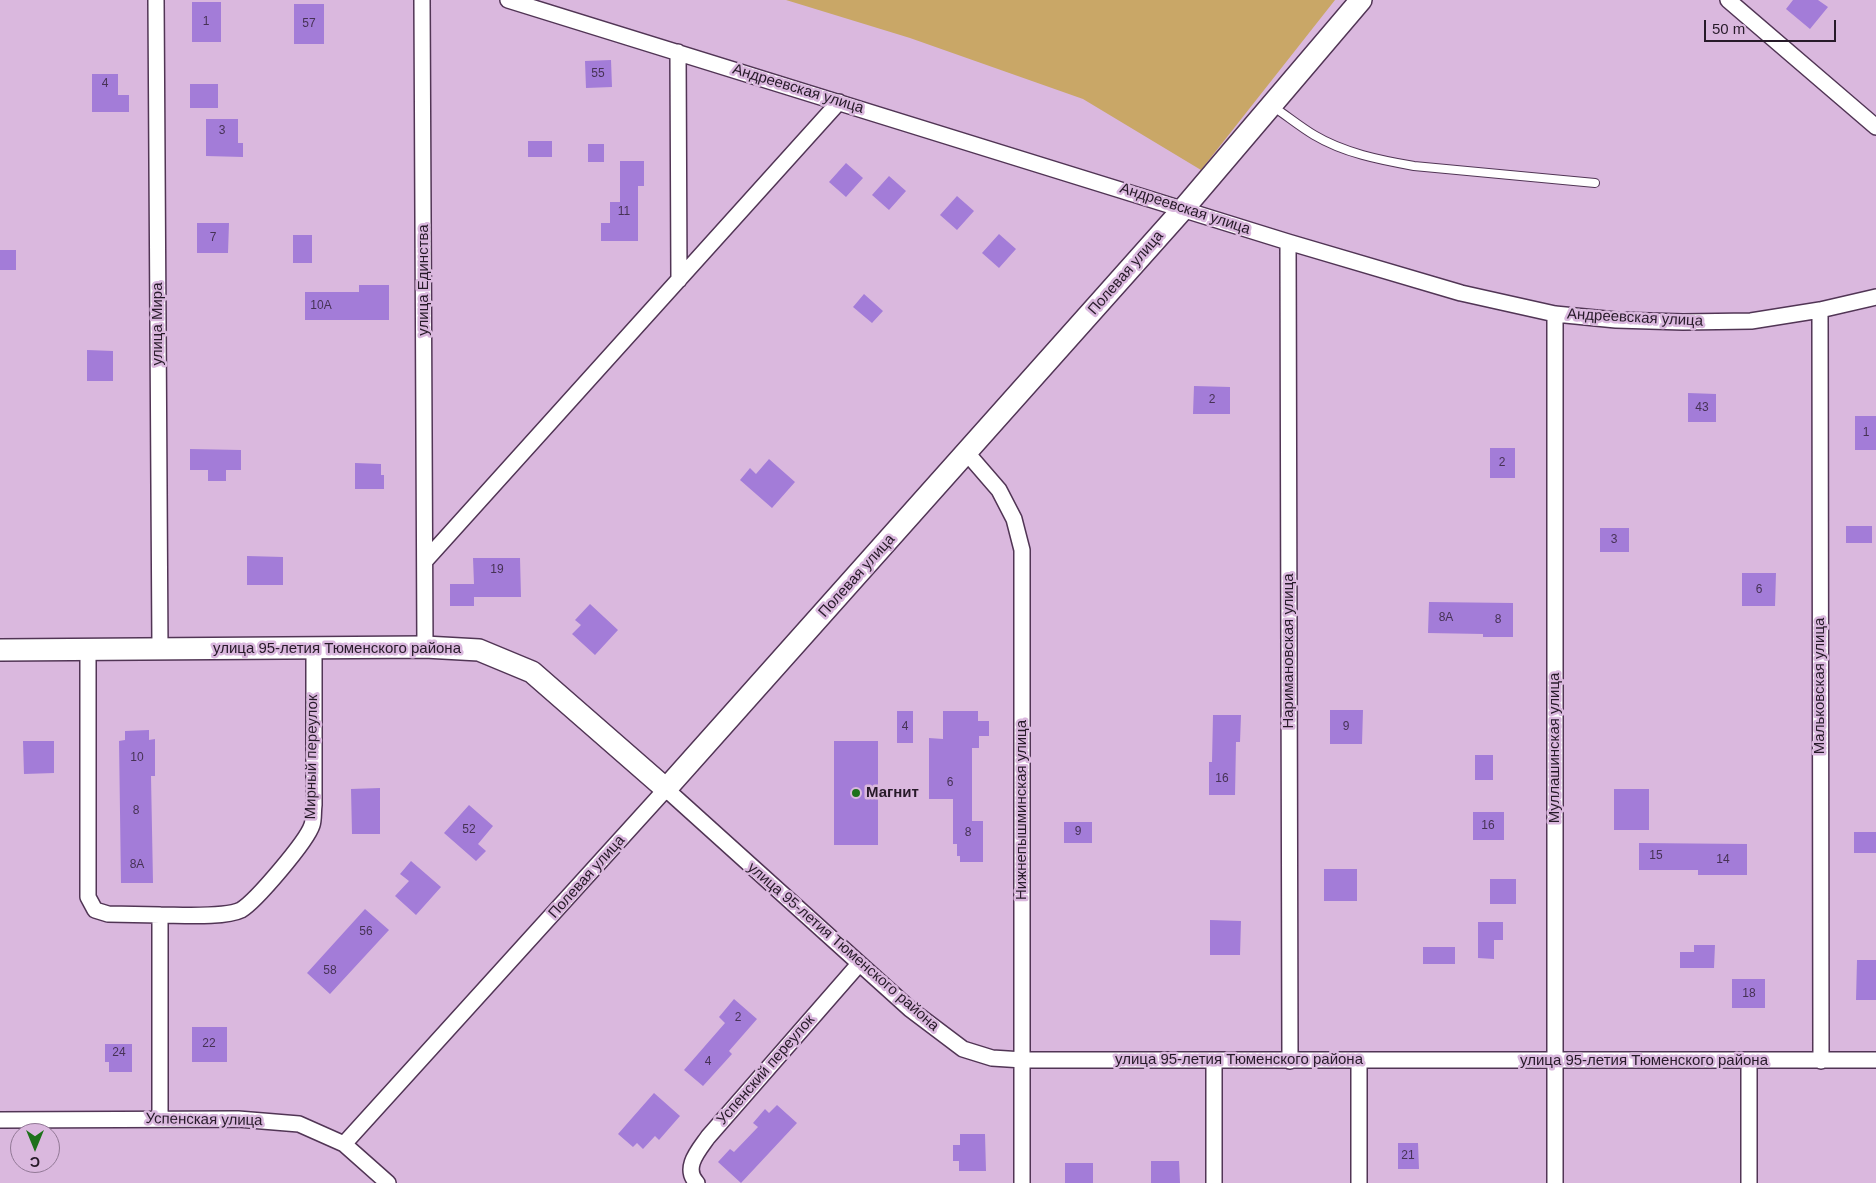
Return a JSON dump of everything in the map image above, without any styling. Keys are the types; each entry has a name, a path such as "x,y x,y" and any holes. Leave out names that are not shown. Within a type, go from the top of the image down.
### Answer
{"street":[{"name":"улица Мира","path":"156,0 160,648"},
{"name":"улица Единства","path":"422,0 425,647"},
{"name":"Андреевская улица","path":"508,0 1184,208 1288,242 1461,292 1555,314 1616,320 1683,322 1751,321 1820,310 1876,297"},
{"name":"Полевая улица","path":"344,1144 967,453 1184,208 1361,0"},
{"path":"1728,0 1876,128"},
{"path":"678,52 678,280"},
{"path":"425,560 839,102"},
{"name":"Наримановская улица","path":"1288,242 1290,1061"},
{"name":"Мальковская улица","path":"1820,310 1820,1061"},
{"name":"Муллашинская улица","path":"1555,314 1556,1183"},
{"name":"Нижнепышминская улица","path":"967,453 999,490 1014,519 1022,550 1022,1183"},
{"name":"улица 95-летия Тюменского района","path":"0,650 425,647 479,650 532,672 666,789 910,1009 963,1048 992,1058 1023,1060 1214,1061 1876,1060"},
{"name":"Мирный переулок","path":"88,649 88,897 95,910 108,914 160,915 224,914 240,910 254,898 304,840 312,824 314,806 314,648"},
{"path":"160,915 160,1119"},
{"name":"Успенский переулок","path":"697,1183 690,1168 694,1157 708,1137 859,964"},
{"path":"1359,1060 1359,1183"},
{"path":"1214,1061 1214,1183"},
{"path":"1749,1061 1749,1183"},
{"name":"Успенская улица","path":"0,1120 238,1118 299,1124 344,1144 388,1183"}],"lane":[{"path":"1271,106 1314,135 1352,152 1388,162 1595,182"}],"shaded area":[{"path":"786,0 1335,0 1201,170 1083,99 910,38"}],"building":[{"path":"1793,0 1818,0 1828,7 1810,29 1786,9"},
{"path":"192,2 221,2 221,42 192,42"},
{"path":"294,4 324,4 324,44 294,44"},
{"path":"611,60 612,87 586,88 585,61"},
{"path":"92,74 118,74 118,95 129,95 129,112 92,112"},
{"path":"190,84 218,84 218,108 190,108"},
{"path":"206,119 238,119 238,143 243,143 243,157 206,156"},
{"path":"528,141 552,141 552,157 528,157"},
{"path":"588,144 604,144 604,162 588,162"},
{"path":"620,161 644,161 644,186 638,186 638,241 601,241 601,223 610,223 610,202 620,202"},
{"path":"846,163 863,178 846,197 829,182"},
{"path":"889,176 906,191 889,210 872,195"},
{"path":"957,196 974,211 957,230 940,215"},
{"path":"197,223 229,223 228,253 197,253"},
{"path":"999,234 1016,249 999,268 982,253"},
{"path":"293,235 312,235 312,263 293,263"},
{"path":"0,250 16,250 16,270 0,270"},
{"path":"359,285 389,285 389,320 305,320 305,292 359,292"},
{"path":"864,294 883,311 872,323 853,307"},
{"path":"87,350 113,351 113,381 87,381"},
{"path":"1194,386 1230,387 1230,414 1193,414"},
{"path":"1688,393 1716,394 1716,422 1688,422"},
{"path":"1855,416 1876,416 1876,450 1855,450"},
{"path":"1490,448 1515,448 1515,478 1490,478"},
{"path":"190,449 241,450 241,470 226,470 226,481 208,481 208,470 190,470"},
{"path":"769,459 795,482 772,508 740,480 750,468 756,474"},
{"path":"355,463 381,464 381,475 384,475 384,489 355,489"},
{"path":"1846,526 1872,526 1872,543 1846,543"},
{"path":"1600,528 1629,528 1629,552 1600,552"},
{"path":"247,556 283,557 283,585 247,585"},
{"path":"473,558 520,558 521,597 474,597 474,606 450,606 450,584 474,584"},
{"path":"1742,573 1776,573 1775,606 1742,606"},
{"path":"1429,602 1513,603 1513,637 1483,637 1483,634 1428,633"},
{"path":"590,604 618,630 595,655 572,634 581,625 575,620"},
{"path":"1330,710 1363,710 1362,744 1330,744"},
{"path":"897,711 913,711 913,743 897,743"},
{"path":"943,711 978,711 978,721 989,721 989,736 979,736 979,748 972,748 972,821 983,821 983,862 960,862 960,856 957,856 957,844 953,844 953,799 929,799 929,738 943,739"},
{"path":"1213,715 1241,715 1240,742 1236,742 1235,795 1209,795 1209,762 1212,762"},
{"path":"149,730 149,740 155,739 155,776 151,776 153,883 121,883 119,741 125,740 125,731"},
{"path":"23,741 54,741 54,773 24,774"},
{"name":"Магнит","path":"834,741 878,741 878,845 834,845"},
{"path":"1475,755 1493,755 1493,780 1475,780"},
{"path":"380,788 380,834 352,834 351,789"},
{"path":"1614,789 1649,789 1649,830 1614,830"},
{"path":"469,805 493,826 478,844 486,851 476,861 444,833"},
{"path":"1473,812 1504,812 1504,840 1473,840"},
{"path":"1064,822 1092,822 1092,843 1064,843"},
{"path":"1854,832 1876,832 1876,853 1854,853"},
{"path":"1639,843 1747,844 1747,875 1698,875 1698,870 1639,870"},
{"path":"411,861 441,887 416,915 395,896 409,881 400,874"},
{"path":"1324,869 1357,869 1357,901 1324,901"},
{"path":"1490,879 1516,879 1516,904 1490,904"},
{"path":"365,909 389,930 330,994 307,973"},
{"path":"1210,920 1241,921 1240,955 1210,955"},
{"path":"1478,922 1503,922 1503,940 1494,940 1494,959 1478,958"},
{"path":"1694,945 1715,945 1714,968 1680,968 1680,952 1694,952"},
{"path":"1423,947 1455,947 1455,964 1423,964"},
{"path":"1857,960 1876,960 1876,1000 1856,1000"},
{"path":"1732,979 1765,979 1765,1008 1732,1008"},
{"path":"734,999 757,1019 729,1051 732,1054 703,1086 684,1070 725,1023 719,1017"},
{"path":"192,1027 227,1027 227,1062 192,1062"},
{"path":"105,1044 132,1044 132,1072 109,1072 109,1062 105,1062"},
{"path":"654,1093 680,1116 659,1140 655,1136 643,1149 637,1143 633,1147 618,1134"},
{"path":"777,1105 797,1123 741,1183 718,1162 730,1149 734,1152 758,1127 753,1123 765,1109 769,1113"},
{"path":"960,1134 985,1134 986,1171 959,1171 959,1161 953,1161 953,1145 960,1145"},
{"path":"1398,1143 1418,1143 1419,1169 1398,1169"},
{"path":"1151,1161 1179,1161 1180,1183 1151,1183"},
{"path":"1065,1163 1093,1163 1093,1183 1065,1183"}],"place":[{"name":"Магнит","path":"856,793"}]}
